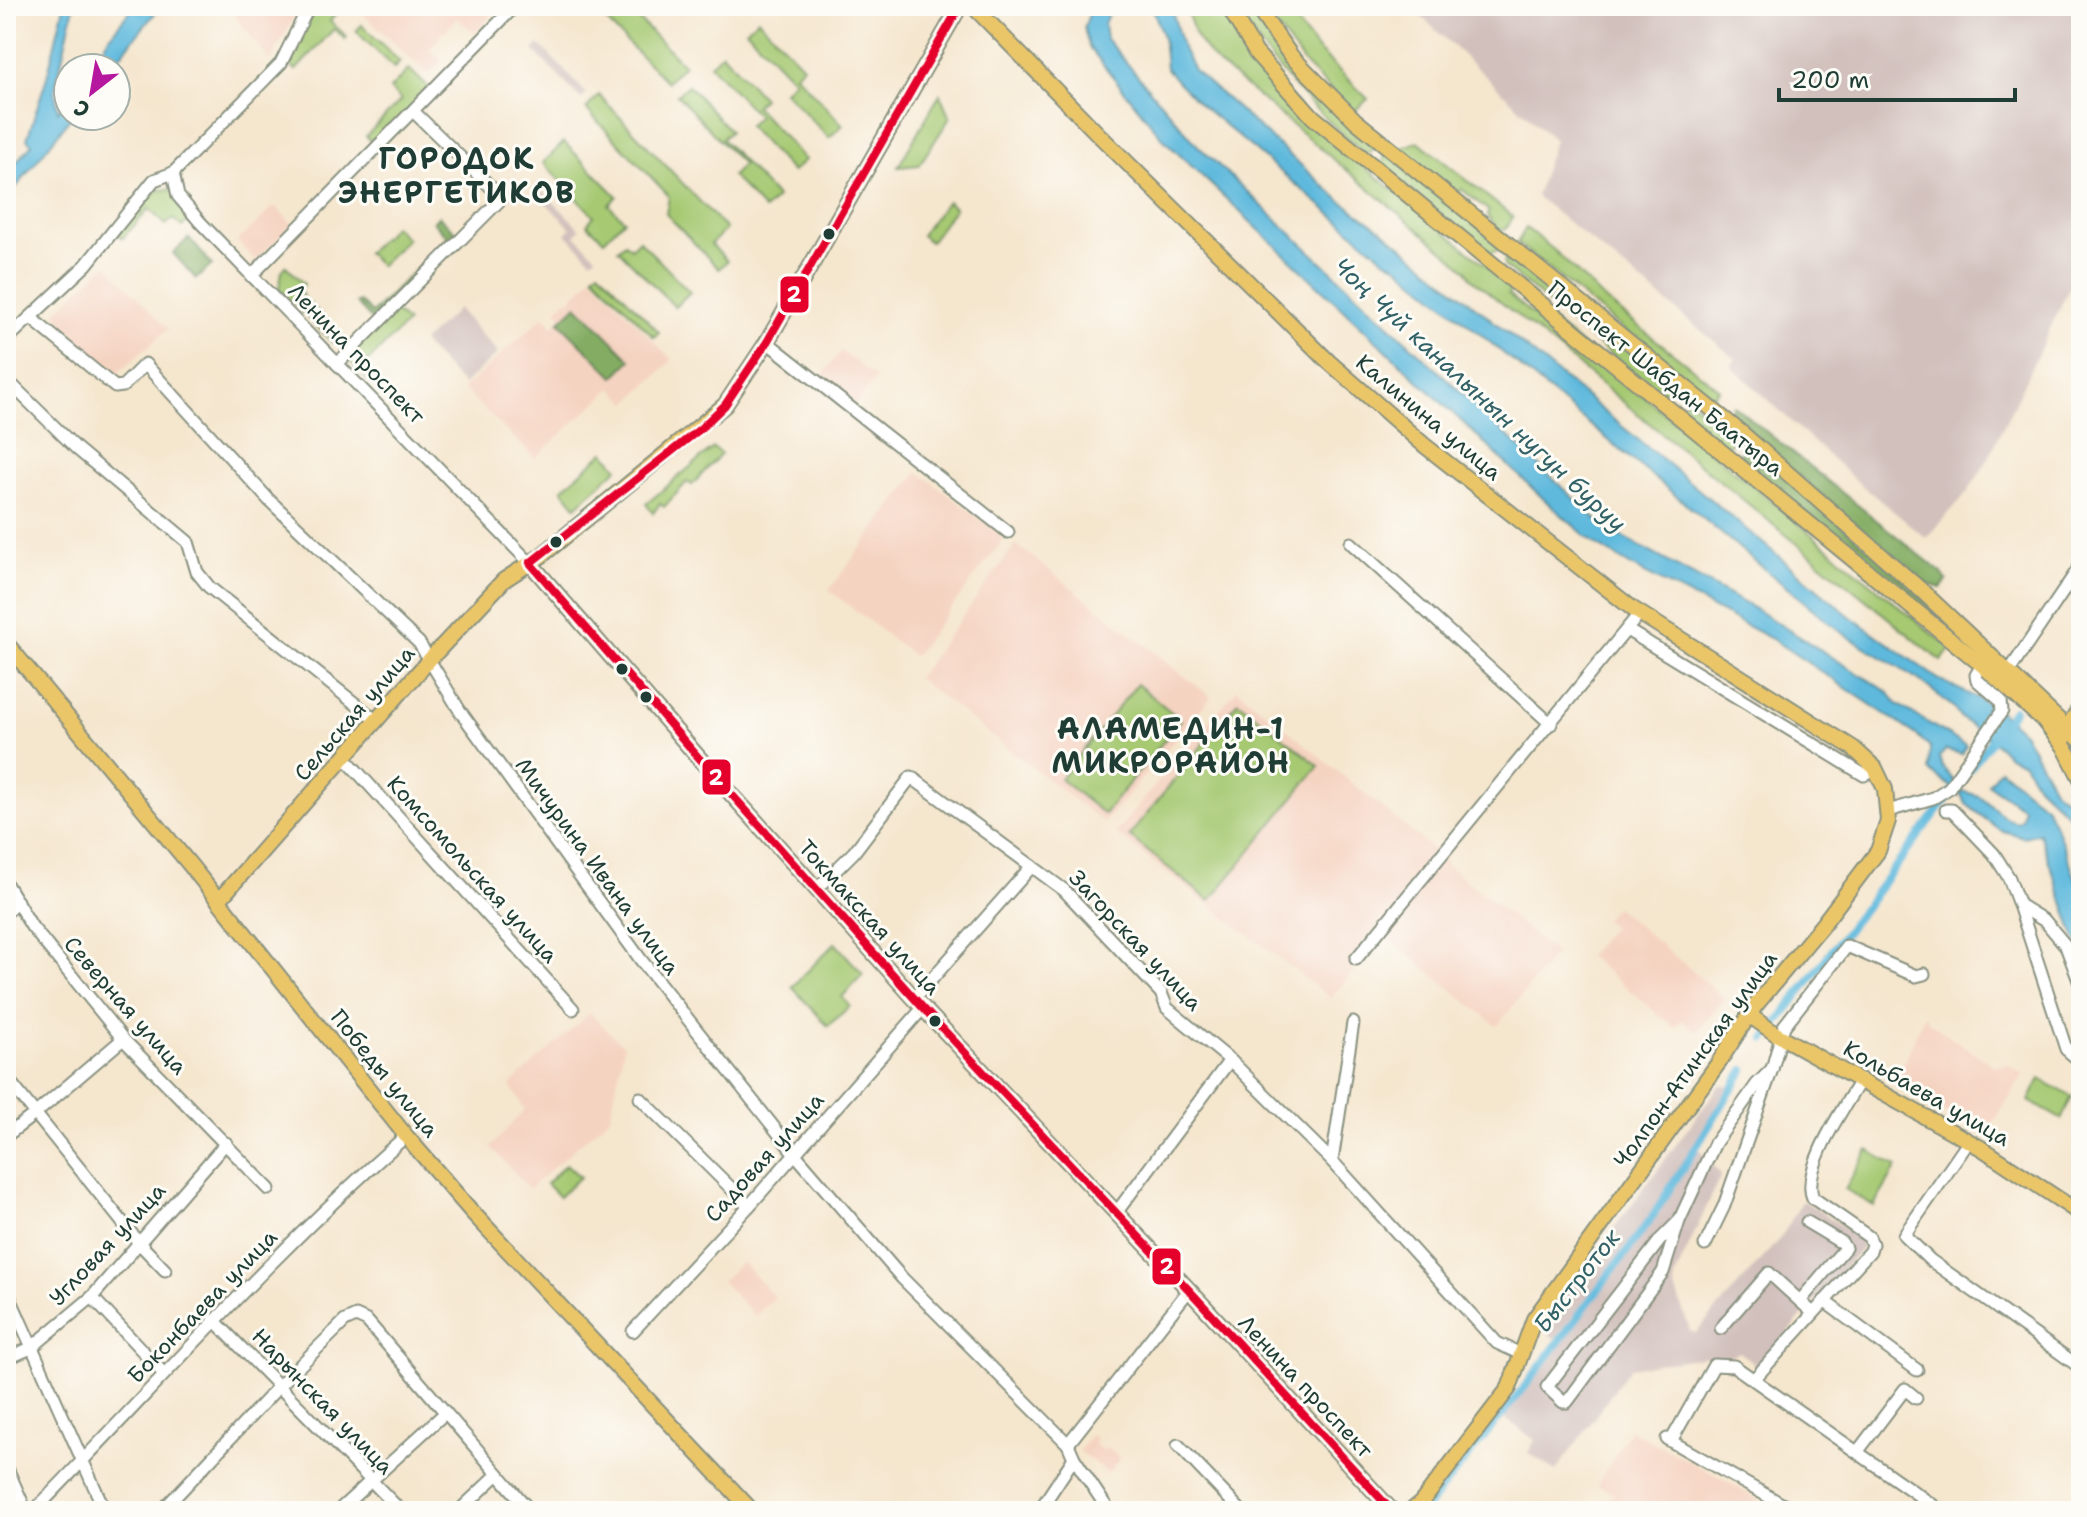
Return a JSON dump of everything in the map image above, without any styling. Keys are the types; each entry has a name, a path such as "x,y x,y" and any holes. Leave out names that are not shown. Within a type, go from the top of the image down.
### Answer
{"main road":[{"name":"Сельская улица","path":"219,900 430,659 504,580 530,563 716,415 741,384 767,342 960,6"},
{"name":"Калинина улица","path":"973,6 1108,145 1329,362 1424,445 1640,613 1853,748 1875,768"},
{"name":"Проспект Шабдан Баатыра","path":"1228,6 1273,75 1313,117 1982,665 2034,710 2064,746"},
{"name":"Проспект Шабдан Баатыра","path":"1256,6 1307,75 1388,148 1744,435 1921,590 2067,728 2079,747 2081,779"},
{"path":"1368,164 1388,148"},
{"path":"1493,264 1509,244"},
{"path":"1667,408 1685,387"},
{"path":"1727,457 1744,435"},
{"name":"Токмакская улица","path":"530,563 918,1004 1116,1213 1185,1295"},
{"name":"Победы улица","path":"6,643 219,900 406,1136 472,1212 752,1511"},
{"path":"2079,747 2064,746 2067,728 2081,703"},
{"path":"2048,710 2064,710 2081,703"},
{"path":"1875,768 1885,789 1888,811"},
{"name":"Чолпон-Атинская улица","path":"1411,1511 1421,1503 1505,1394 1534,1319 1717,1065 1754,1020 1871,861 1883,839 1888,811"},
{"name":"Кольбаева улица","path":"1754,1020 1969,1141 2081,1214"},
{"name":"Ленина проспект","path":"1185,1295 1392,1511"}],"street":[{"path":"6,340 86,265 154,180 168,175 281,63 309,6"},
{"path":"251,276 515,6"},
{"path":"337,364 502,198 413,111"},
{"name":"Ленина проспект","path":"168,175 182,202 251,276 530,563"},
{"name":"Мичурина Ивана улица","path":"31,318 115,387 123,386 145,364 269,500 415,638 460,711 641,960 795,1154 902,1278 1068,1444 1109,1511"},
{"path":"767,342 1008,532"},
{"path":"6,379 77,449 188,542 197,572 209,587 377,721"},
{"path":"1351,543 1551,724"},
{"path":"2008,673 2081,565"},
{"path":"1356,959 1640,613"},
{"path":"1627,630 1864,775 1875,768"},
{"path":"1888,811 1933,798 1949,788 2002,711 2001,701 1977,680 1976,675 1982,665"},
{"name":"Комсомольская улица","path":"344,757 573,1009"},
{"name":"Загорская улица","path":"816,890 854,852 911,777 1064,890 1161,993 1167,1008 1230,1060 1332,1161 1497,1343 1521,1354"},
{"path":"1946,810 1952,810 1988,847 2009,878 2066,1049 2081,1062"},
{"name":"Садовая улица","path":"633,1331 795,1154 1032,866"},
{"name":"Северная улица","path":"6,884 32,927 123,1039 269,1189"},
{"path":"6,913 17,901"},
{"path":"2019,905 2045,921 2066,946 2081,986"},
{"path":"1705,1245 1724,1206 1772,1069 1778,1036 1847,946 1916,976 1924,974"},
{"path":"1332,1161 1353,1023"},
{"path":"6,1136 123,1039"},
{"path":"1116,1213 1230,1060"},
{"path":"1679,1221 1661,1239 1547,1387 1563,1402 1567,1402 1663,1272 1679,1221 1715,1143 1757,1084 1772,1069"},
{"path":"6,1077 139,1243 165,1270"},
{"path":"1755,1378 1870,1251 1872,1244 1869,1237 1813,1198 1810,1190 1821,1150 1861,1079"},
{"path":"640,1098 749,1206"},
{"name":"Боконбаева улица","path":"34,1511 307,1226 406,1136"},
{"path":"1969,1141 1904,1235 1930,1260 2081,1368"},
{"name":"Угловая улица","path":"6,1359 31,1348 92,1297 226,1143"},
{"path":"1800,1301 1845,1248 1842,1243 1807,1222"},
{"path":"1721,1328 1769,1273 1812,1312"},
{"path":"6,1289 105,1511"},
{"path":"1068,1444 1185,1295"},
{"path":"92,1297 164,1374"},
{"path":"1824,1301 1917,1370"},
{"path":"162,1511 280,1385 345,1321 356,1316 367,1321 530,1511"},
{"name":"Нарынская улица","path":"214,1320 401,1511"},
{"path":"1794,1511 1669,1440 1714,1365 1734,1366 1755,1378 1941,1511"},
{"path":"1858,1451 1905,1389 1916,1398"},
{"path":"338,1511 445,1413"},
{"path":"1178,1445 1241,1511"},
{"path":"1039,1511 1074,1458"},
{"path":"6,1466 26,1511"},
{"path":"459,1511 498,1474"}],"shaded area":[{"path":"227,6 300,6 270,61"},
{"path":"354,6 500,6 475,33 457,18 429,49 442,61 428,74"},
{"path":"1410,6 2081,6 2081,263 1986,463 1967,493 1926,538 1855,480 1731,366 1736,359 1536,196 1554,140"},
{"path":"539,44 587,94 581,99 533,50"},
{"path":"537,185 580,229 575,235 596,256 592,260 566,234 571,228 533,190"},
{"path":"275,206 292,224 255,260 237,241"},
{"path":"106,264 168,329 113,377 55,313"},
{"path":"592,277 672,360 628,403 612,388 535,458 463,389 544,316 553,326 562,317 556,309 566,300 569,301"},
{"path":"458,309 498,353 463,385 422,342"},
{"path":"841,351 876,378 855,405 820,378"},
{"path":"918,472 1005,538 914,656 829,590"},
{"path":"1016,544 1211,697 1104,823 917,678"},
{"path":"1237,689 1556,953 1497,1026 1384,935 1331,998 1115,833"},
{"path":"1615,907 1725,998 1696,1032 1682,1020 1675,1028 1588,956 1612,927 1604,920"},
{"path":"590,1013 624,1046 610,1117 529,1189 491,1147 525,1109 510,1085"},
{"path":"1924,1015 1929,1022 1994,1066 2007,1064 2023,1074 1989,1131 1963,1122 1896,1082"},
{"path":"1720,1085 1729,1087 1652,1213 1555,1339 1541,1327"},
{"name":"Быстроток","path":"1699,1149 1721,1175 1676,1274 1674,1285 1690,1331 1696,1333 1782,1236 1803,1200 1860,1238 1862,1248 1757,1367 1740,1352 1720,1361 1710,1356 1630,1368 1556,1471 1528,1453 1535,1440 1504,1418 1638,1242"},
{"path":"742,1262 775,1297 755,1316 721,1281"},
{"path":"1630,1430 1777,1511 1594,1511 1615,1494 1597,1485"},
{"path":"1091,1435 1096,1439 1093,1443 1103,1451 1106,1448 1120,1458 1108,1473 1079,1451"}],"green space":[{"path":"313,6 342,7 330,21 347,37 345,39 334,29 296,70 286,61"},
{"path":"591,6 625,6 684,65 667,82"},
{"path":"1185,6 1221,6 1313,125 1497,274 1510,290 1508,294 1534,316 1537,314 1552,321 1951,649 1941,661 1471,278 1467,270 1214,60 1196,37"},
{"path":"1234,6 1249,6 1287,60 1310,86 1372,142 1374,147 1371,152 1365,153 1346,137 1293,85"},
{"path":"1284,6 1317,49 1368,99 1357,109 1352,110 1307,67 1273,22"},
{"path":"758,19 803,66 795,74 843,125 829,138 784,91 794,80 746,30"},
{"path":"362,25 400,62 394,68 356,31"},
{"path":"722,53 763,98 755,106 805,160 792,172 748,126 758,116 710,65"},
{"path":"409,69 430,89 375,145 366,136 401,100 390,89"},
{"path":"688,85 730,131 722,139 777,198 764,210 732,176 743,165 677,95"},
{"path":"940,94 950,118 919,165 898,167"},
{"path":"599,95 726,229 711,244 727,261 719,269 666,214 669,196 586,109"},
{"path":"1418,141 1513,217 1505,230 1499,230 1487,215 1489,211 1461,189 1458,193 1444,185 1400,149"},
{"path":"564,142 617,196 609,205 624,220 604,240 587,224 594,216 543,163"},
{"path":"1385,156 1391,157 1498,244 1498,250 1490,253 1381,166"},
{"path":"171,189 192,217 182,227 173,219 166,225 149,209 122,239 118,234 157,190"},
{"path":"947,201 955,208 930,242 921,235"},
{"path":"439,216 461,237 375,323 356,303 359,301 372,313 448,237 433,222"},
{"path":"394,226 407,239 380,266 367,253"},
{"path":"1526,228 1555,251 1606,301 1719,389 1714,395 1698,391 1517,243"},
{"path":"189,238 212,265 196,279 173,253"},
{"path":"639,240 690,292 675,307 618,249 625,243 631,248"},
{"path":"1512,254 1666,380 1669,387 1665,392 1656,392 1504,266 1505,258"},
{"path":"286,266 304,284 299,290 303,297 295,305 279,289"},
{"path":"599,270 659,332 654,337 594,275"},
{"path":"306,300 341,334 333,343 298,308"},
{"path":"577,305 631,360 614,377 559,322"},
{"path":"394,310 407,323 364,365 374,375 368,381 346,358"},
{"path":"1688,399 1733,434 1731,443 1725,447 1680,410 1680,404"},
{"path":"1733,405 1941,572 1947,581 1941,588 1927,584 1733,420"},
{"path":"1747,447 1885,563 1973,649 1740,460 1741,450"},
{"path":"713,448 721,454 692,485 687,482 664,507 660,504 653,513 646,504"},
{"path":"604,452 618,468 576,506 562,489"},
{"path":"1137,684 1181,720 1104,814 1060,779"},
{"path":"1238,701 1319,766 1210,901 1129,836"},
{"path":"835,943 863,974 842,997 850,1006 828,1026 792,987"},
{"path":"2040,1079 2072,1097 2061,1119 2029,1101"},
{"path":"1868,1150 1897,1167 1874,1206 1845,1189"},
{"path":"566,1164 580,1177 559,1197 546,1184"}],"water":[{"path":"64,6 74,6 64,52 53,52"},
{"path":"134,6 161,6 123,52 100,52"},
{"path":"1092,6 1111,6 1104,24 1106,39 1198,146 1606,528 1755,609 1888,692 1897,704 1966,746 1962,754 1945,750 1940,757 1942,766 1962,791 1979,796 2016,822 2021,819 2023,808 1988,784 2000,769 2046,807 2081,893 2081,954 2039,833 2023,837 2000,830 1966,804 1960,793 1929,771 1930,748 1918,736 1772,639 1595,544 1548,503 1165,141 1089,47 1084,28"},
{"path":"1152,6 1171,6 1182,47 1194,70 1340,200 1382,230 1851,617 1938,679 1995,707 2023,732 2055,790 2081,810 2081,827 2037,785 2024,763 2008,756 1919,680 1842,633 1202,106 1166,68 1163,37"},
{"path":"52,56 52,132 59,132 6,200 6,174 32,144 27,139"}],"waterway":[{"name":"Быстроток","path":"1765,1039 2014,710"},
{"name":"Быстроток","path":"1427,1507 1530,1380 1651,1219 1744,1070"}],"transit line":[{"name":"2","path":"960,6 767,342 725,405 700,429 530,563 699,758 923,1008 1392,1511"}],"district":[{"name":"ГОРОДОК ЭНЕРГЕТИКОВ","path":"457,176"},
{"name":"АЛАМЕДИН-1 МИКРОРАЙОН","path":"1171,746"}],"water label":[{"name":"Чоң Чүй каналынын нугун буруу","path":"1480,395"}]}
